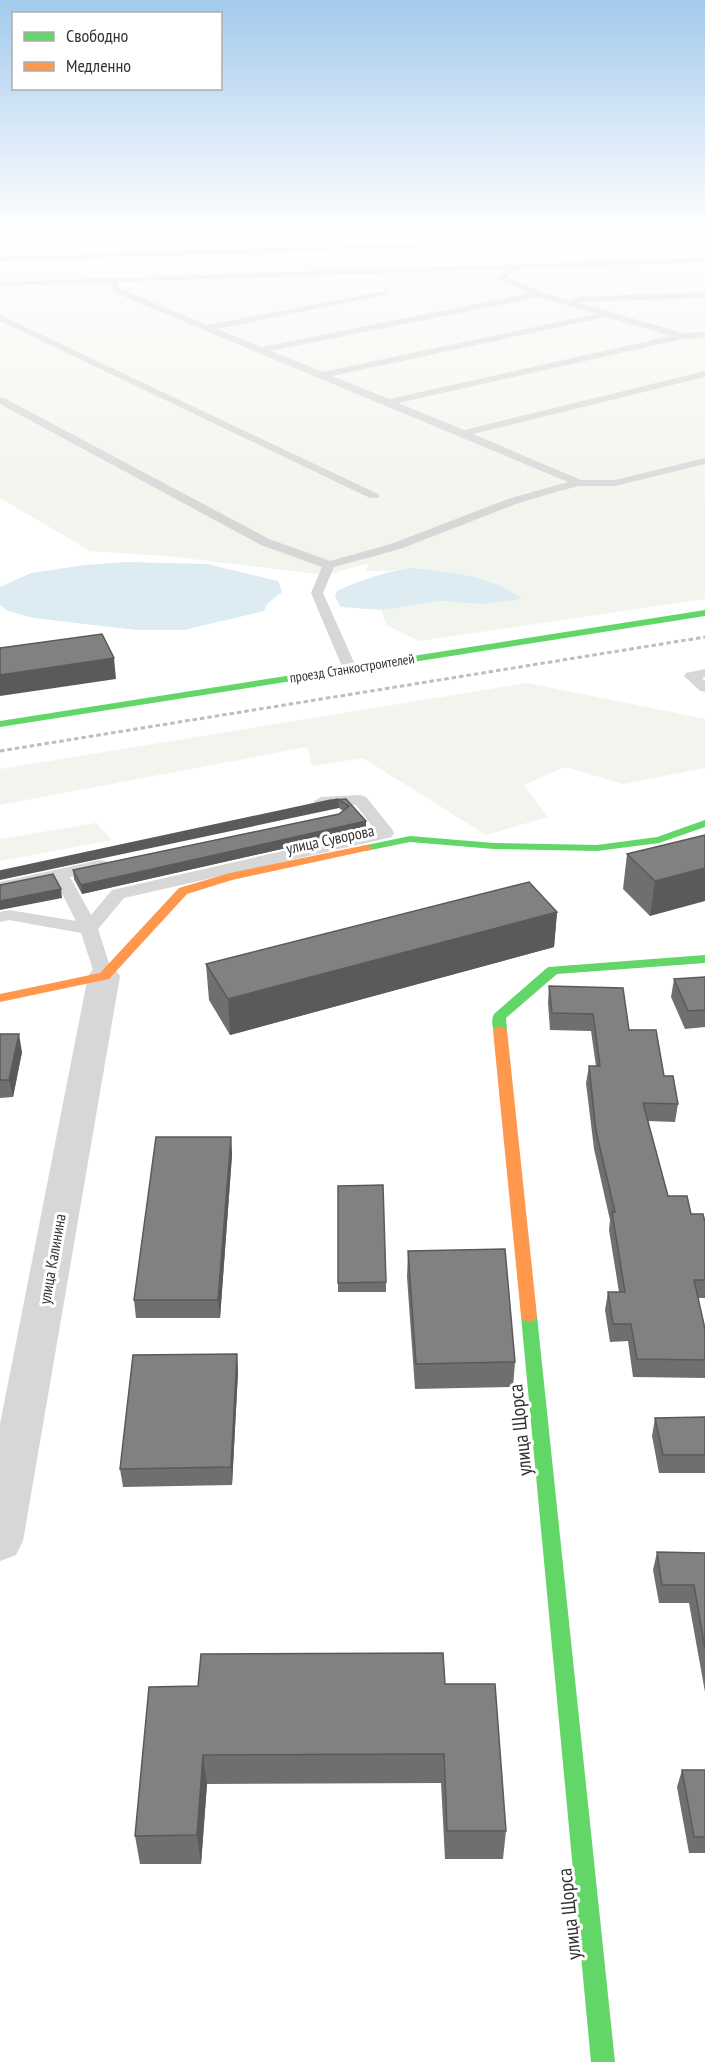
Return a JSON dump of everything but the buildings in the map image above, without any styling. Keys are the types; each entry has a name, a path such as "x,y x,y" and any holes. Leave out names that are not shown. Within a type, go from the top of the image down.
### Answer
{"street":[{"name":"проезд Станкостроителей","path":"0,724 705,613"},
{"name":"улица Суворова","path":"104,976 183,891 230,877 410,839 494,846 597,848 659,840 705,823"},
{"name":"улица Щорса","path":"603,2062 499,1017 553,970 705,959"},
{"path":"0,998 104,976"},
{"name":"улица Калинина","path":"0,1541 104,976"}],"lane":[{"path":"11,323 374,496"},
{"path":"198,323 579,483"},
{"path":"206,327 226,323"},
{"path":"260,350 393,323"},
{"path":"321,375 563,323"},
{"path":"638,323 705,344"},
{"path":"388,402 683,336 705,335"},
{"path":"463,433 705,374"},
{"path":"0,400 246,533 298,555 330,565 404,543 494,507 546,490 579,483 615,483 705,461"},
{"path":"330,565 317,593 350,669"},
{"path":"705,673 691,676 705,688"},
{"path":"89,929 118,894 386,832 360,800 322,801 299,806"},
{"path":"316,820 339,815"},
{"path":"0,871 104,849"},
{"path":"0,887 118,861"},
{"path":"60,873 89,929 104,976"},
{"path":"0,917 9,915 89,929"}],"shaded area":[{"path":"0,323 705,323 705,599 419,641 386,625 382,610 439,601 482,604 410,568 365,571 370,563 326,575 167,556 90,551 0,498"},
{"path":"125,562 207,564 278,581 282,592 267,604 264,611 184,630 136,630 33,618 8,611 0,605 0,587 31,573"},
{"path":"410,568 469,576 497,585 522,599 482,604 439,601 382,610 341,607 335,597 337,591 355,583"},
{"path":"527,683 705,719 705,768 623,784 565,767 524,785 548,817 486,835 363,758 312,766 307,747 0,805 0,769"},
{"path":"96,823 112,840 0,861 0,839"}],"railway":[{"path":"0,751 705,637"}],"traffic: fast":[{"path":"0,724 705,613"},
{"path":"366,848 410,839 494,846 597,848 659,840 705,823"},
{"path":"500,1030 499,1017 553,970 705,959"},
{"path":"529,1316 603,2062"}],"traffic: slow":[{"path":"0,998 104,976 183,891 230,877 366,848"},
{"path":"500,1030 529,1316"}]}
